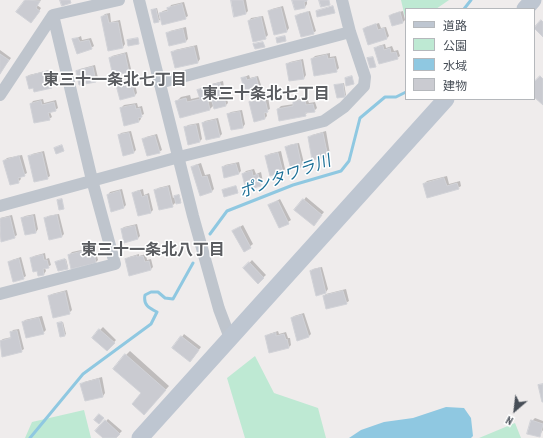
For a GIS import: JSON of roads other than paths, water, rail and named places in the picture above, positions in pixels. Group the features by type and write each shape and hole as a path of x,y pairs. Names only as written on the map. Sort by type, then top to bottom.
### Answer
{"street":[{"path":"0,95 53,15 119,0"},
{"path":"139,0 178,157 219,309 230,338"},
{"path":"0,206 178,157 324,121 344,107 360,92 365,82 365,77 350,32 342,0"},
{"path":"526,8 533,0"},
{"path":"0,294 115,264 92,180 53,15"},
{"path":"160,83 350,32"},
{"path":"140,438 445,100"}],"water":[{"path":"446,407 464,408 471,418 473,436 471,438 349,438 361,430 384,422 413,418"}],"waterway":[{"name":"ポンタワラ川","path":"465,8 471,0"},
{"name":"ポンタワラ川","path":"210,234 227,211 293,185 341,171 349,161 360,118 385,97 396,97 405,92"},
{"name":"ポンタワラ川","path":"30,438 83,374 151,324 157,312 149,308 146,304 145,295 151,292 158,292 165,298 173,299 193,263"}],"district":[{"name":"東三十一条北七丁目","path":"115,80"},
{"name":"東三十条北七丁目","path":"266,94"},
{"name":"東三十一条北八丁目","path":"153,250"}]}
